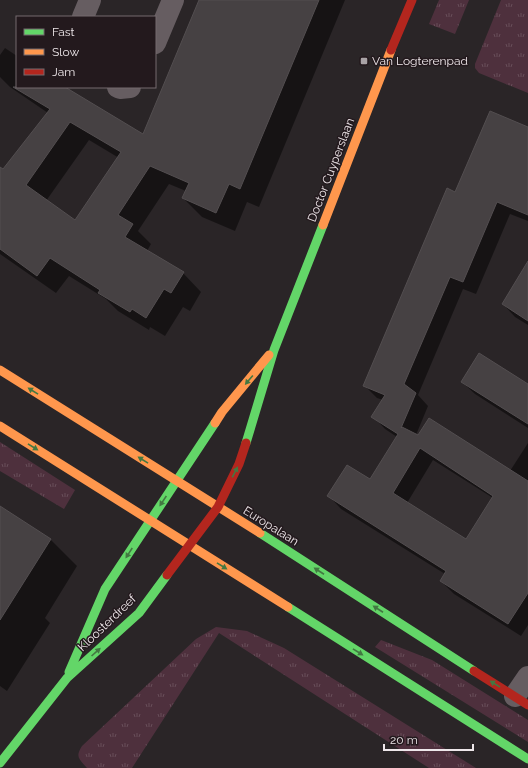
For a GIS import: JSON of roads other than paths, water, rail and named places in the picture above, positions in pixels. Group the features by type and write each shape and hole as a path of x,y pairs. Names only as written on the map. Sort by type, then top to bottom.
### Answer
{"street":[{"path":"83,16 90,0"},
{"path":"156,41 173,0"},
{"name":"Doctor Cuyperslaan","path":"218,507 239,464 274,350 412,0"},
{"name":"Doctor Cuyperslaan","path":"176,481 222,412 274,350"},
{"name":"Europalaan","path":"0,370 522,701"},
{"path":"0,426 528,759"},
{"name":"Kloosterdreef","path":"67,678 105,589 176,481"},
{"name":"Kloosterdreef","path":"0,763 67,678 139,613 218,507"},
{"path":"522,701 528,677"}],"place":[{"name":"Van Logterenpad","path":"364,61"}]}
